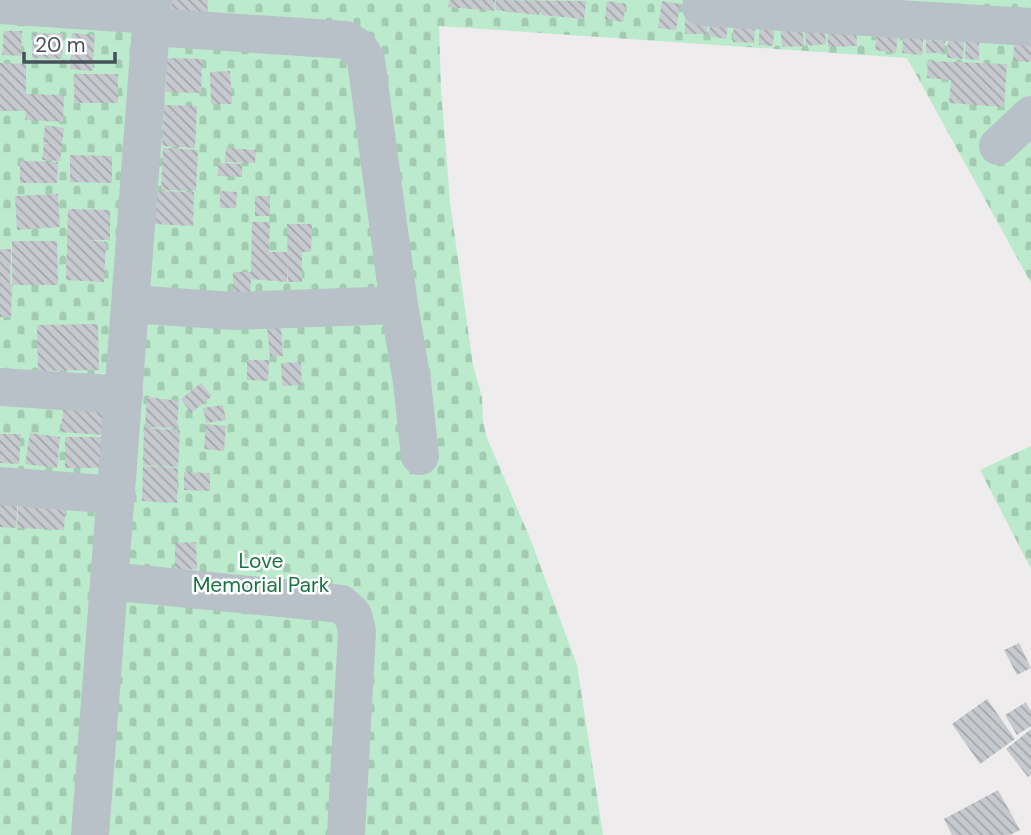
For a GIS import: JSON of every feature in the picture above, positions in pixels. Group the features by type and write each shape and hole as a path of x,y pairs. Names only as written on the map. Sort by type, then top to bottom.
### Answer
{"lane":[{"path":"0,5 152,14 346,40 359,48 366,60 420,456"},
{"path":"701,7 1031,27"},
{"path":"90,835 152,14"},
{"path":"998,146 1031,115"},
{"path":"130,304 234,311 399,305"},
{"path":"0,387 124,395"},
{"path":"0,486 117,495"},
{"path":"109,581 341,604 353,615 357,631 346,835"}],"green space":[{"name":"Love Memorial Park","path":"0,0 1031,0 1031,283 907,58 439,26 450,202 473,365 482,397 483,422 577,665 603,835 0,835"},
{"path":"1031,446 1031,569 980,470"}],"building":[{"path":"172,0 208,0 207,21 172,19"},
{"path":"449,0 495,0 494,11 448,7"},
{"path":"496,0 586,1 584,19 541,15 541,6 539,15 495,10"},
{"path":"607,1 626,4 623,22 605,19"},
{"path":"662,1 680,4 676,30 658,28"},
{"path":"685,16 707,16 707,34 685,34"},
{"path":"712,16 729,19 726,39 708,36"},
{"path":"824,18 826,44 806,46 804,19"},
{"path":"734,19 755,19 754,43 733,42"},
{"path":"802,19 804,46 782,47 780,20"},
{"path":"856,19 857,46 828,47 827,21"},
{"path":"760,20 775,21 773,46 759,45"},
{"path":"879,21 899,24 896,53 875,50"},
{"path":"904,25 924,26 922,55 902,53"},
{"path":"949,26 965,27 963,59 947,58"},
{"path":"966,27 979,27 979,60 965,59"},
{"path":"4,31 22,31 21,56 2,55"},
{"path":"33,33 63,34 62,59 32,58"},
{"path":"72,33 95,35 92,71 70,69"},
{"path":"1015,33 1031,34 1031,62 1013,61"},
{"path":"926,40 945,41 944,53 926,53"},
{"path":"167,58 202,59 201,93 166,92"},
{"path":"928,61 1007,64 1004,107 949,103 951,80 927,78"},
{"path":"0,63 26,64 26,94 64,95 63,122 25,120 26,111 0,111"},
{"path":"230,71 232,104 211,104 210,72"},
{"path":"74,74 118,74 118,103 74,103"},
{"path":"164,105 197,106 195,148 162,146"},
{"path":"45,125 64,128 60,161 42,160 44,144 53,144 43,143"},
{"path":"163,148 198,150 196,191 161,190"},
{"path":"226,148 256,150 255,163 225,162"},
{"path":"70,155 112,156 112,183 70,182"},
{"path":"20,161 58,162 57,183 20,183"},
{"path":"218,163 242,164 242,177 218,176"},
{"path":"156,191 194,192 193,226 154,224"},
{"path":"220,191 237,192 236,208 220,208"},
{"path":"58,194 60,227 17,230 15,196"},
{"path":"255,196 270,196 270,216 255,216"},
{"path":"68,209 110,210 110,240 88,240 106,242 104,282 66,280"},
{"path":"252,222 270,222 269,252 288,252 287,282 251,279 250,300 233,300 233,272 251,272"},
{"path":"287,224 312,224 311,252 302,252 302,282 288,282"},
{"path":"12,241 57,241 58,285 12,285"},
{"path":"0,249 11,249 11,317 0,317"},
{"path":"98,324 99,370 38,371 37,325"},
{"path":"281,327 283,356 270,356 267,328"},
{"path":"247,360 269,360 268,381 247,380"},
{"path":"301,362 302,385 282,386 281,363"},
{"path":"201,383 212,396 191,413 181,399"},
{"path":"147,397 179,401 177,428 145,427"},
{"path":"64,398 107,401 105,435 61,432"},
{"path":"223,405 226,420 206,423 203,408"},
{"path":"206,424 226,426 224,451 204,449"},
{"path":"144,428 180,430 178,467 143,465"},
{"path":"30,433 60,437 57,468 25,464"},
{"path":"0,434 21,434 19,464 0,463"},
{"path":"65,437 108,437 108,468 65,468"},
{"path":"143,466 178,468 177,503 142,501"},
{"path":"184,472 210,473 210,491 184,490"},
{"path":"0,495 18,496 16,528 0,527"},
{"path":"19,496 66,498 64,530 17,528"},
{"path":"196,542 197,569 175,570 175,543"},
{"path":"1019,643 1031,668 1017,675 1004,650"},
{"path":"987,699 1015,739 980,764 952,724"},
{"path":"1026,702 1031,711 1031,726 1017,735 1005,715"},
{"path":"1031,729 1031,775 1028,777 1006,749"},
{"path":"998,790 1020,830 1010,835 952,835 944,819"}]}
